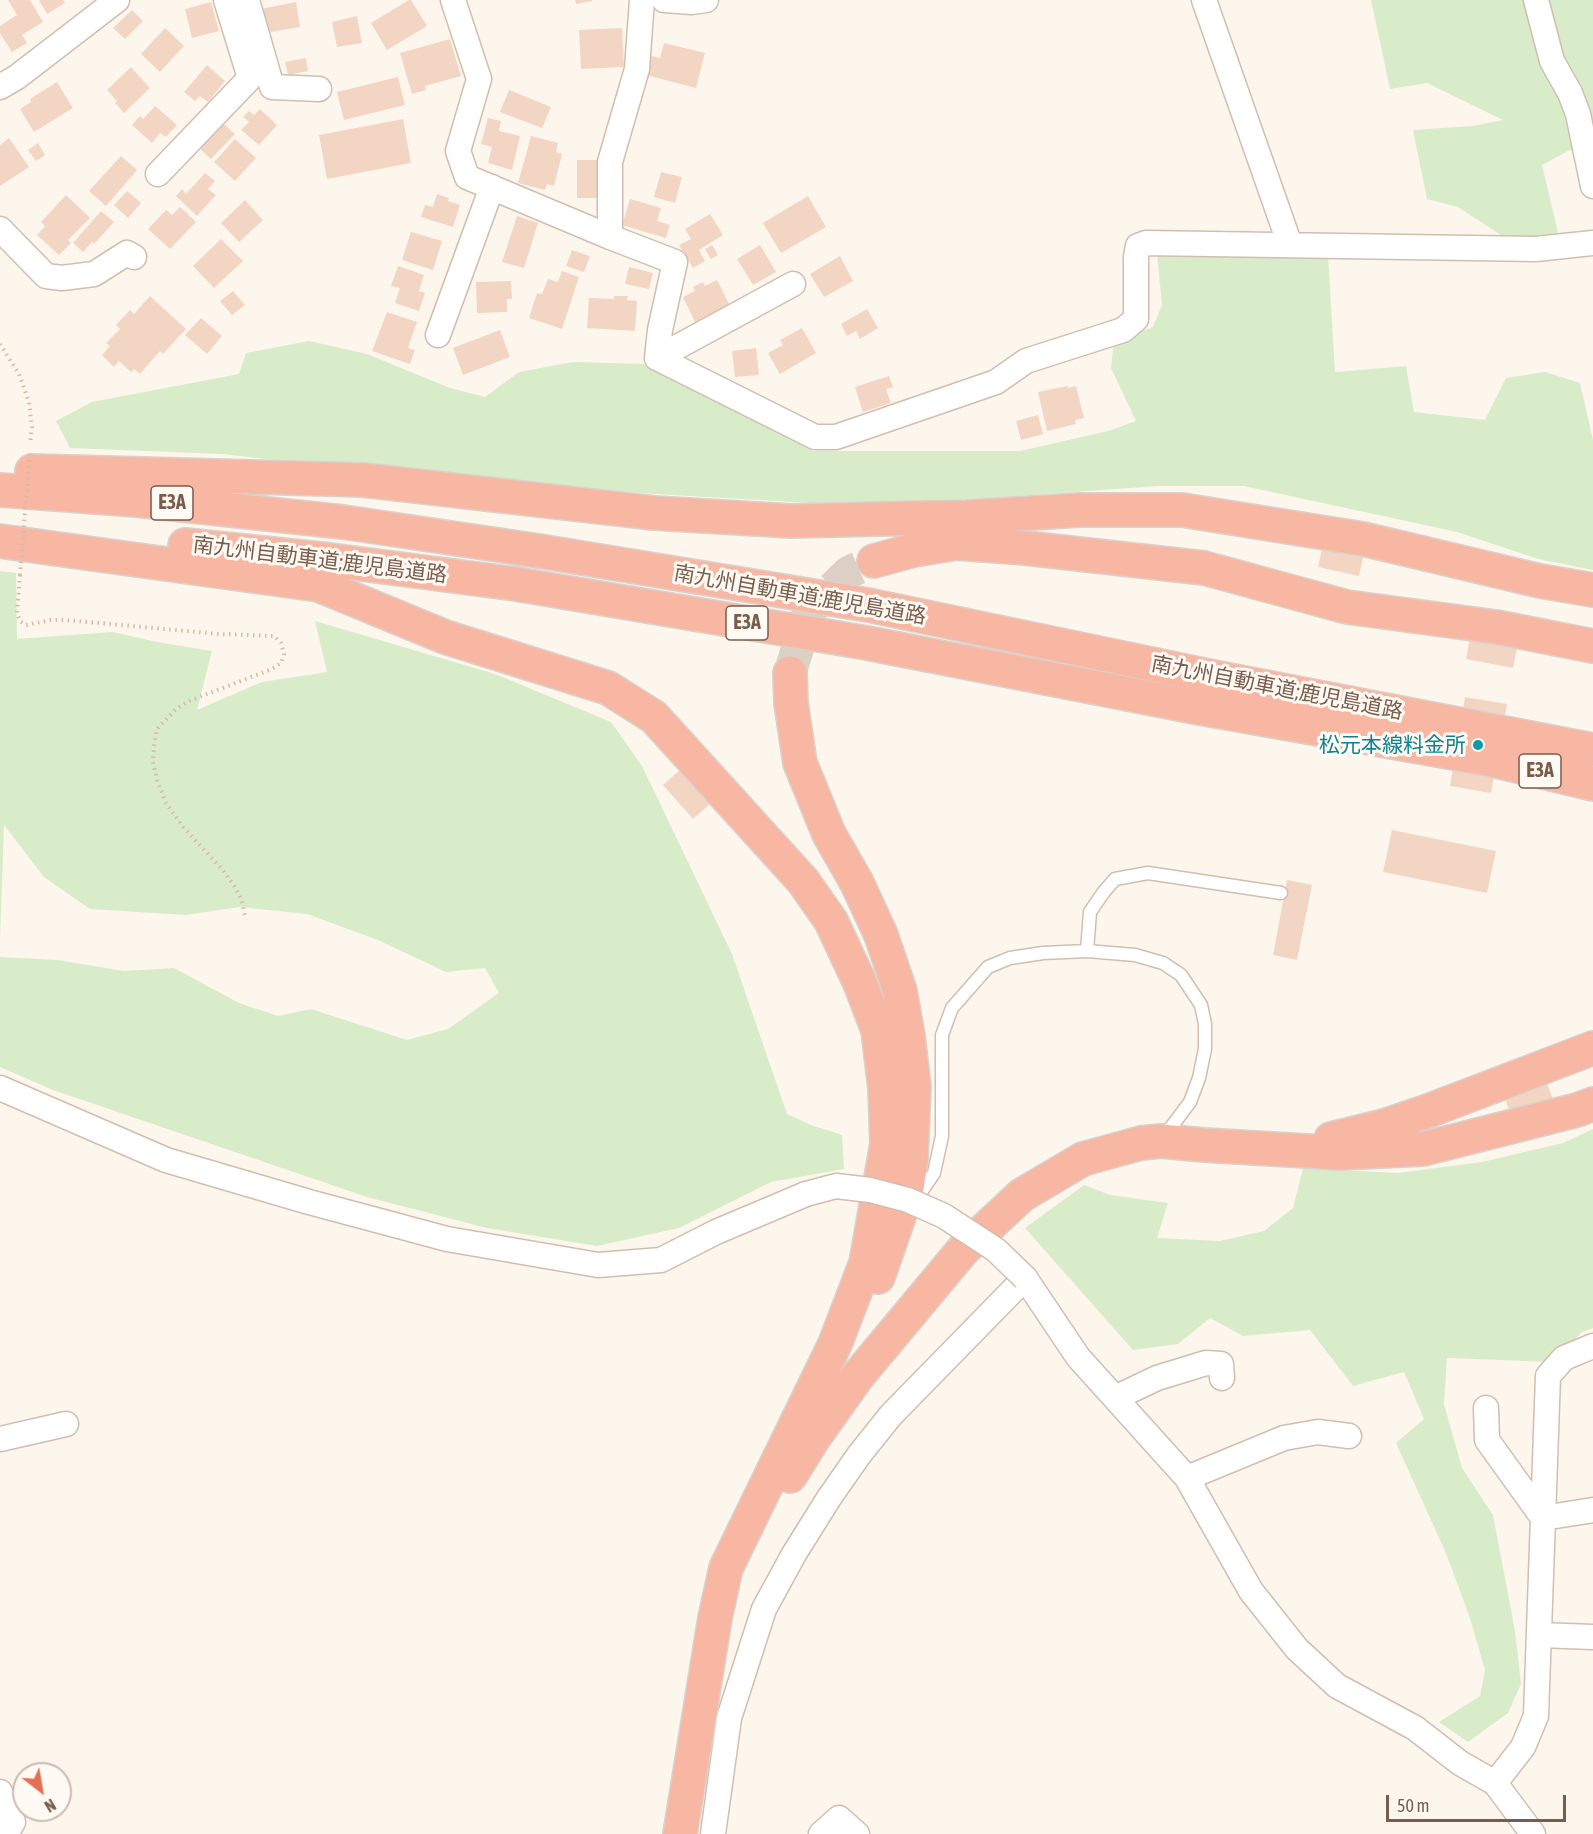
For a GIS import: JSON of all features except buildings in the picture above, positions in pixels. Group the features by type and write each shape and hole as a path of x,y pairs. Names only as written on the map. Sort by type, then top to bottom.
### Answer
{"highway":[{"path":"0,470 363,480 654,513 791,521 967,517 1080,510 1182,510 1363,539 1540,581 1593,590"},
{"name":"南九州自動車道;鹿児島道路","path":"0,490 136,500 343,522 551,552 868,605 1209,676 1593,750"},
{"name":"南九州自動車道;鹿児島道路","path":"0,532 131,539 330,560 516,584 867,643 1200,708 1488,759 1593,784"},
{"path":"0,541 319,585 444,637 608,688 654,717 803,881 831,921 860,983 878,1030 885,1089 887,1144 866,1263 835,1344 726,1568 715,1618 680,1834"},
{"path":"874,561 914,550 957,543 1025,548 1204,568 1347,607 1496,627 1593,646"},
{"path":"787,1440 860,1325 897,1226 908,1187 914,1087 900,991 881,935 829,834 800,763 792,712 790,673"},
{"path":"1204,1145 1307,1143 1344,1137 1428,1111 1593,1048"},
{"path":"715,1618 762,1522 813,1439 857,1377 963,1250 1022,1195 1056,1173 1092,1156 1141,1143 1161,1141 1341,1153 1423,1149 1593,1104"}],"street":[{"path":"0,87 17,77 117,0"},
{"path":"158,174 250,78 226,0"},
{"path":"248,0 272,87 319,89"},
{"path":"453,0 479,79 458,151 467,177 675,262 660,330 657,358"},
{"path":"610,237 610,162 637,69 642,0"},
{"path":"664,0 692,2 706,0"},
{"path":"1204,0 1290,245"},
{"path":"1536,0 1551,61 1570,93 1578,114 1593,186"},
{"path":"438,335 492,187"},
{"path":"0,229 46,276 62,278 94,274 128,253 134,257"},
{"path":"657,358 815,437 836,437 996,382 1026,361 1124,330 1136,319 1136,257 1138,246 1146,243 1536,249 1593,243"},
{"path":"657,358 794,284"},
{"path":"0,1088 177,1164 447,1239 598,1265 661,1260 716,1232 806,1194 836,1186 870,1190 908,1200 944,1216 996,1250 1025,1278 1078,1357 1187,1478 1251,1590 1297,1649 1337,1686 1415,1728 1460,1763 1496,1783 1533,1834"},
{"path":"713,1834 729,1718 765,1609 794,1554 859,1455 891,1415 1025,1278"},
{"path":"1496,1783 1523,1747 1536,1716 1548,1376 1564,1358 1593,1346"},
{"path":"1115,1398 1157,1378 1206,1363 1221,1364 1222,1378"},
{"path":"1486,1408 1487,1440 1543,1518"},
{"path":"0,1439 66,1424"},
{"path":"1187,1478 1284,1438 1318,1432 1349,1436"},
{"path":"1543,1518 1593,1510"},
{"path":"1539,1635 1593,1637"},
{"path":"0,1792 13,1822 6,1834"},
{"path":"821,1834 839,1818 857,1834"}],"lane":[{"path":"1087,951 1090,912 1115,879 1148,873 1281,892"},
{"path":"897,1226 934,1173 942,1136 942,1035 952,1008 988,967 1010,958 1043,953 1087,951 1136,955 1163,963 1181,975 1201,1005 1205,1024 1205,1049 1199,1078 1190,1102 1161,1141"}],"path":[{"path":"0,344 19,374 28,402 32,427 17,613 20,621 26,625 51,620 66,620 219,634 274,636 281,643 284,654 281,663 272,669 212,691 183,705 167,717 157,729 154,746 153,762 156,780 166,803 183,827 222,869 235,887 242,901 245,916"}],"green space":[{"path":"1371,0 1593,0 1593,156 1570,150 1542,165 1558,233 1513,243 1458,207 1427,199 1413,130 1473,126 1503,120 1427,83 1390,89"},
{"path":"1157,254 1328,256 1335,372 1406,366 1414,412 1485,420 1506,378 1545,372 1580,383 1593,440 1593,570 1538,559 1457,532 1244,486 1158,486 989,498 827,504 639,493 354,469 222,454 70,448 56,421 92,402 239,374 246,353 309,341 367,354 450,388 485,397 519,372 573,362 646,364 813,451 1020,451 1108,431 1136,421 1111,368 1114,341 1153,327 1162,305"},
{"path":"0,571 16,573 17,639 113,632 212,651 197,710 262,682 327,672 315,621 495,674 611,722 642,766 732,954 787,1114 842,1135 844,1169 771,1182 679,1228 597,1246 487,1228 367,1197 53,1090 0,1067 0,957 58,960 124,971 174,968 239,1003 278,1016 311,1009 407,1040 448,1029 499,993 485,968 446,972 378,940 307,914 239,907 186,915 90,909 44,877 4,825 0,939"},
{"path":"1593,1129 1593,1328 1582,1332 1552,1362 1447,1358 1444,1404 1462,1468 1493,1515 1515,1631 1521,1684 1508,1713 1468,1742 1439,1722 1480,1696 1485,1670 1470,1618 1446,1553 1396,1443 1424,1419 1404,1372 1353,1386 1310,1330 1243,1336 1210,1318 1178,1344 1133,1350 1025,1228 1084,1185 1110,1195 1168,1203 1157,1238 1220,1241 1264,1231 1293,1208 1303,1168 1397,1173 1482,1162 1563,1143"}],"tunnel":[{"path":"790,673 809,611 849,572 874,561"}],"place":[{"name":"松元本線料金所","path":"1478,745"}]}
